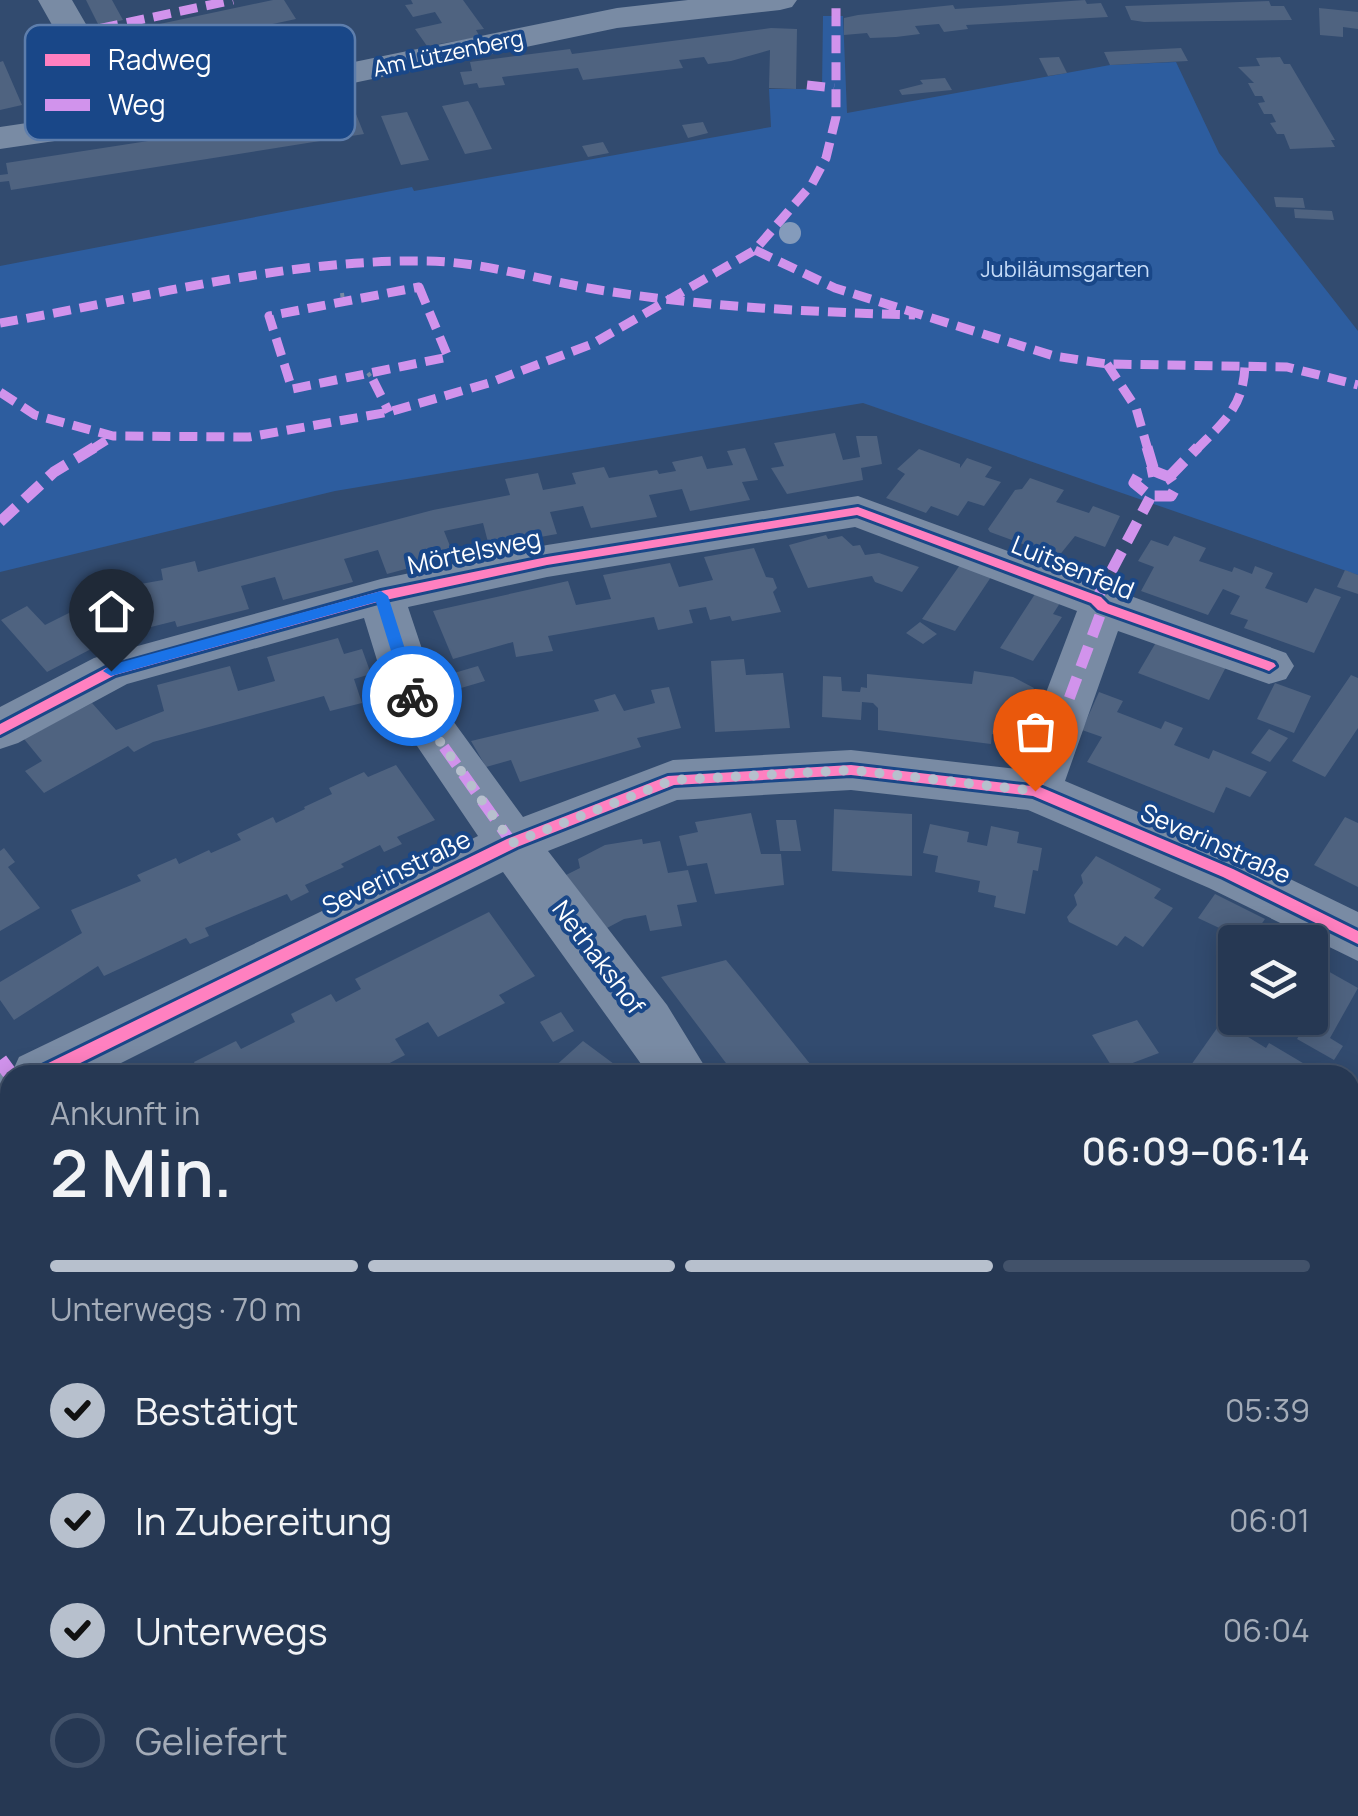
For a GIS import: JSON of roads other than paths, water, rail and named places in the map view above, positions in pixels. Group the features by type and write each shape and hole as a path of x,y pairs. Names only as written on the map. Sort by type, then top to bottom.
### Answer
{"street":[{"path":"55,0 69,25"},
{"name":"Am Lützenberg","path":"355,64 526,23 618,18 780,0"},
{"name":"Am Lützenberg","path":"0,138 25,134"},
{"name":"Mörtelsweg","path":"0,730 111,671 381,596 547,560 858,511"},
{"name":"Luitsenfeld","path":"858,511 1096,600 1103,608 1269,666"},
{"name":"Mörtelsweg","path":"381,596 417,709 512,843"},
{"name":"Luitsenfeld","path":"1035,791 1103,608"},
{"name":"Severinstraße","path":"60,1065 512,843 673,780 851,770 1035,791 1228,873 1358,938"},
{"name":"Nethakshof","path":"512,843 648,1022 675,1065"}],"park label":[{"name":"Jubiläumsgarten","path":"1065,269"}]}
